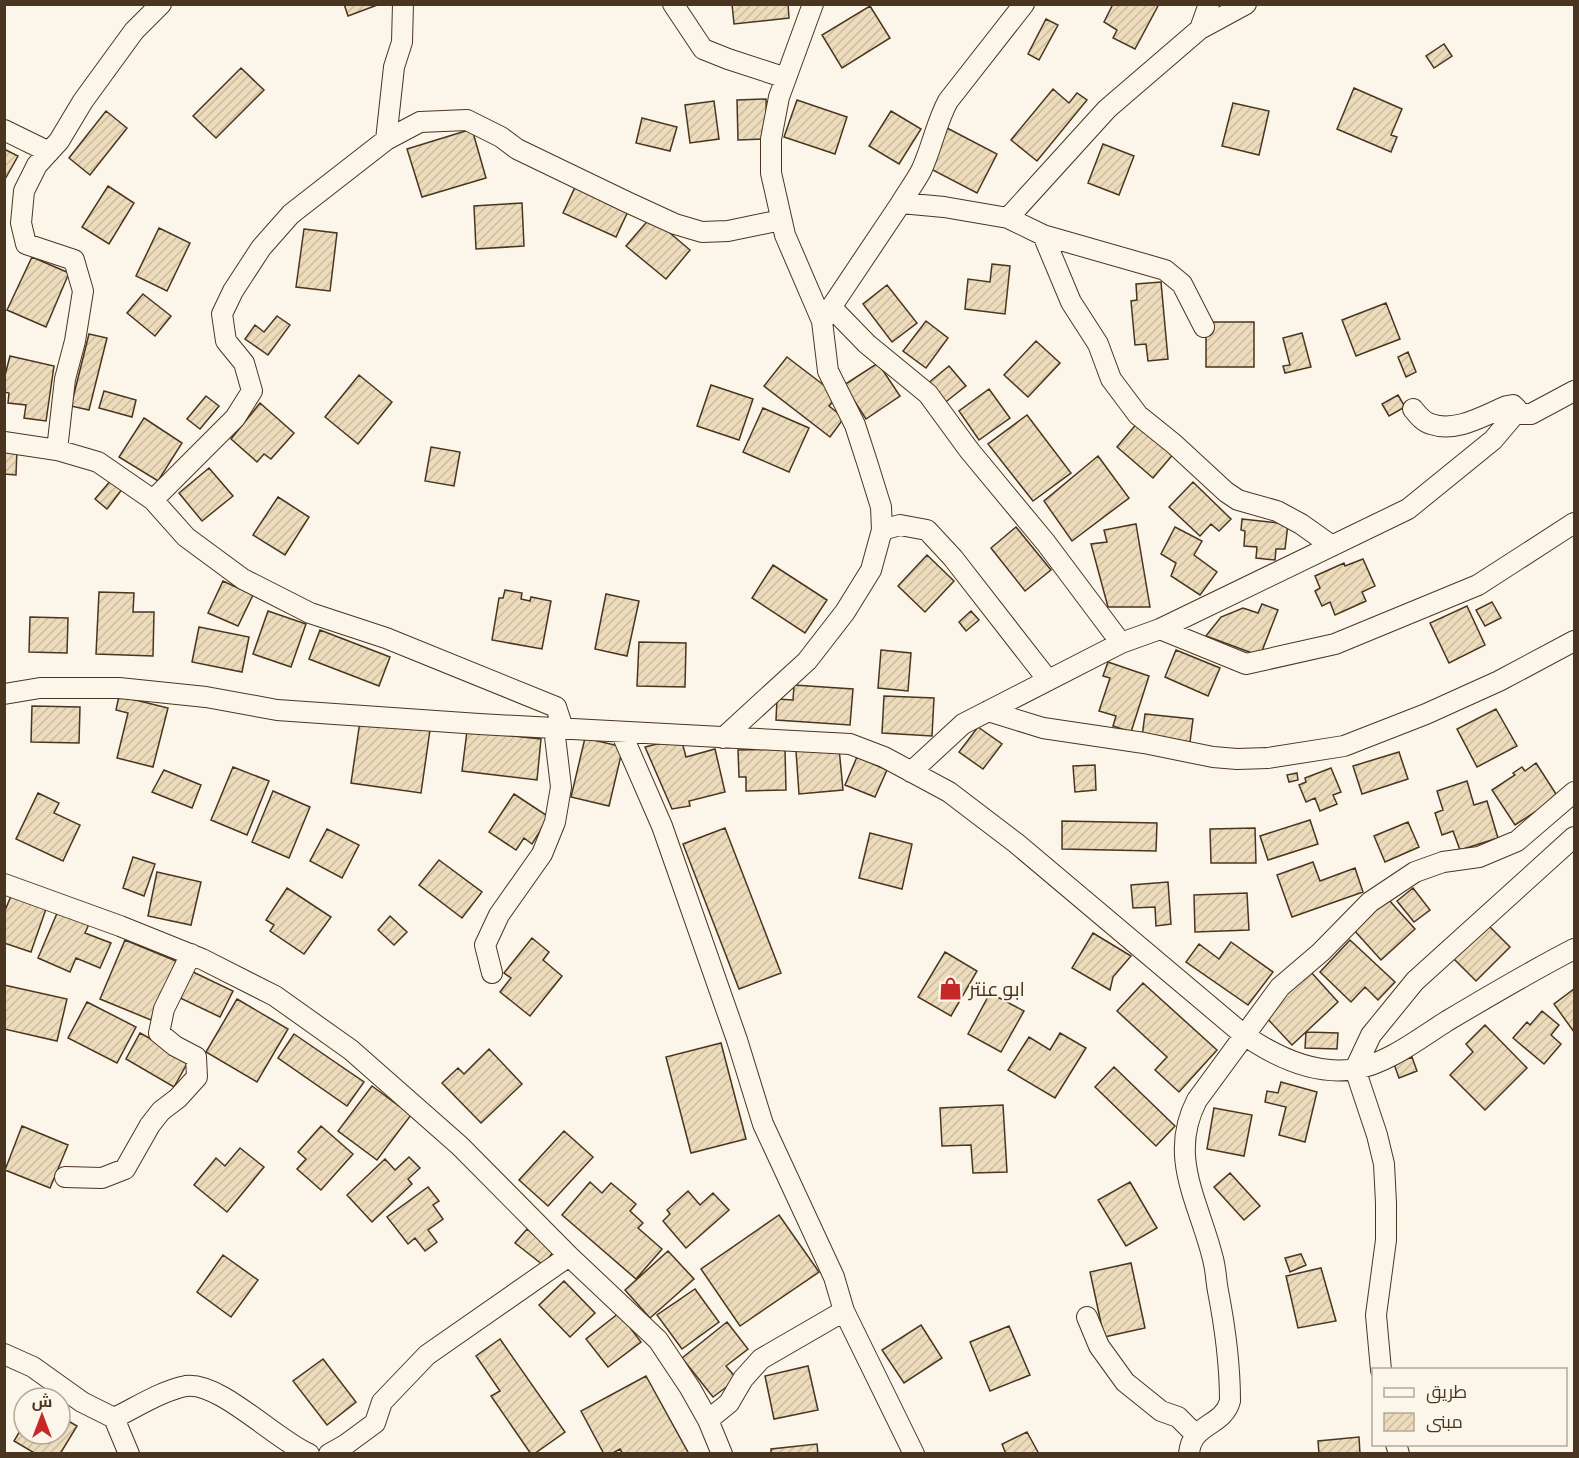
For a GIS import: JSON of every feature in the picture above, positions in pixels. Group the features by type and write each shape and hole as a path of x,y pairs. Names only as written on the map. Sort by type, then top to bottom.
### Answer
{"street":[{"path":"57,450 65,379 75,341 83,291 74,260 26,244 21,223 24,191 37,165 59,141 83,100 134,31 161,4"},
{"path":"386,140 394,67 402,42 404,4"},
{"path":"673,4 703,49 786,78"},
{"path":"813,4 779,97 771,139 771,173 785,235 827,314 928,394 969,450 1046,543 1121,643"},
{"path":"723,738 807,661 845,612 871,570 882,530 881,507 855,425 828,371 827,314 921,172 938,118 948,101 1024,4"},
{"path":"1200,29 1209,4"},
{"path":"1008,218 1107,109 1200,29 1246,4"},
{"path":"153,500 235,418 252,391 244,363 226,341 222,314 233,291 261,248 291,214 386,140 420,122 467,120 501,137 517,149 675,224 702,232 728,231 782,220"},
{"path":"4,130 49,152"},
{"path":"901,203 944,207 1008,218 1043,235 1164,270 1182,284 1204,327"},
{"path":"1043,235 1071,302 1098,344 1111,379 1138,415 1174,444 1226,492 1238,500 1277,512 1301,524 1332,546"},
{"path":"1515,414 1531,414 1575,391"},
{"path":"911,772 963,724 1121,643 1160,629 1408,509 1493,440 1517,409 1513,405 1507,406 1467,423 1447,426 1431,424 1420,418 1413,409"},
{"path":"4,442 57,450 98,462 153,500 186,537 243,579 310,613 386,638 556,707 561,787 555,822 542,854 499,915 485,945 492,972"},
{"path":"1160,629 1246,664 1335,644 1478,585 1575,523"},
{"path":"882,530 900,525 927,530 953,558 1048,680"},
{"path":"988,711 1043,728 1144,743 1213,757 1268,758 1344,746 1468,696 1574,645"},
{"path":"4,694 40,688 120,688 206,697 277,710 850,744 884,757 949,792 1016,843 1244,1035 1267,1051 1315,1068 1354,1069 1373,1064 1407,1047 1522,977 1575,949"},
{"path":"621,732 662,826 763,1124 830,1268 844,1311 914,1454"},
{"path":"1189,1454 1190,1444 1195,1434 1224,1413 1228,1408 1230,1394 1223,1312 1215,1266 1190,1191 1186,1163 1185,1131 1188,1116 1197,1100 1280,987 1321,952 1370,902 1415,872 1443,862 1479,857 1517,841 1575,792"},
{"path":"1381,1368 1376,1315 1386,1240 1384,1164 1377,1135 1354,1069 1371,1035 1415,981 1575,837"},
{"path":"4,884 191,954 275,996 351,1050 460,1146 569,1256 658,1340 708,1420 722,1454"},
{"path":"65,1177 102,1178 125,1170 150,1125 161,1111 178,1098 197,1077 196,1058 175,1046 159,1033 164,1009 191,954"},
{"path":"329,1454 345,1446 375,1423 382,1401 427,1354 569,1256"},
{"path":"708,1420 729,1403 743,1379 761,1359 844,1311"},
{"path":"1087,1317 1098,1346 1125,1382 1161,1411 1178,1417 1195,1434"},
{"path":"4,1354 33,1367 82,1402 114,1418 129,1454"},
{"path":"114,1418 175,1389 193,1385 201,1386 219,1395 309,1454"}],"building":[{"path":"344,4 380,4 348,16"},
{"path":"732,4 788,4 789,18 734,24"},
{"path":"1113,4 1159,4 1135,49 1113,38 1117,30 1104,22"},
{"path":"870,6 890,38 842,68 822,35"},
{"path":"1046,19 1058,25 1039,60 1028,54"},
{"path":"1444,44 1452,56 1434,68 1426,56"},
{"path":"241,68 264,90 216,138 193,116"},
{"path":"1354,88 1402,109 1391,135 1397,137 1391,152 1337,129"},
{"path":"1053,89 1069,103 1077,93 1087,100 1037,161 1011,140"},
{"path":"766,99 767,139 738,140 737,100"},
{"path":"797,100 847,117 835,154 784,137"},
{"path":"714,101 719,139 690,143 685,105"},
{"path":"1233,103 1269,111 1259,155 1222,146"},
{"path":"106,111 127,128 90,175 69,158"},
{"path":"891,111 921,129 899,164 869,146"},
{"path":"642,118 677,127 670,151 636,143"},
{"path":"947,128 997,154 977,193 927,167"},
{"path":"472,129 486,178 422,197 407,149"},
{"path":"1103,144 1134,156 1119,195 1088,183"},
{"path":"4,149 18,156 4,181"},
{"path":"577,183 630,207 616,237 563,213"},
{"path":"108,186 134,203 109,244 82,227"},
{"path":"522,203 524,246 476,249 474,206"},
{"path":"651,217 690,250 666,279 626,246"},
{"path":"159,228 190,243 167,291 136,276"},
{"path":"304,229 337,233 330,291 296,287"},
{"path":"32,257 69,273 46,327 7,310"},
{"path":"992,264 1010,266 1005,314 965,309 968,279 990,282"},
{"path":"1161,282 1168,359 1148,361 1146,344 1135,345 1131,301 1137,300 1136,284"},
{"path":"887,285 917,323 892,342 863,304"},
{"path":"143,294 171,316 155,336 127,313"},
{"path":"1386,303 1400,339 1356,356 1342,320"},
{"path":"277,316 290,325 268,355 245,339 255,325 264,332"},
{"path":"926,321 948,338 926,368 903,351"},
{"path":"1206,322 1254,322 1254,367 1206,367"},
{"path":"1302,333 1311,367 1285,373 1283,366 1290,365 1283,338"},
{"path":"89,334 107,338 89,410 71,406"},
{"path":"1036,341 1060,363 1028,397 1004,375"},
{"path":"1408,352 1416,372 1406,377 1398,357"},
{"path":"10,356 54,366 46,421 24,418 26,405 8,403 9,393 4,392 4,379"},
{"path":"787,357 838,396 829,406 844,418 830,437 764,386"},
{"path":"878,363 900,396 866,419 844,385"},
{"path":"949,366 966,386 943,404 927,384"},
{"path":"359,375 392,402 358,444 325,417"},
{"path":"711,385 753,399 739,440 697,426"},
{"path":"989,389 1010,418 979,440 959,411"},
{"path":"104,391 136,400 132,417 99,408"},
{"path":"1398,395 1405,407 1389,416 1382,404"},
{"path":"206,396 219,406 200,429 187,419"},
{"path":"260,403 294,433 271,459 264,454 257,462 231,439"},
{"path":"763,408 809,428 789,472 743,452"},
{"path":"1027,415 1071,473 1033,501 988,444"},
{"path":"144,418 182,443 158,481 119,457"},
{"path":"1139,421 1175,452 1153,478 1117,447"},
{"path":"431,447 460,452 454,486 425,481"},
{"path":"4,448 17,449 16,475 4,474"},
{"path":"1098,456 1129,498 1072,541 1044,501"},
{"path":"209,468 233,496 202,521 179,493"},
{"path":"112,479 123,488 107,509 95,499"},
{"path":"1193,482 1231,519 1219,531 1211,524 1200,536 1169,507"},
{"path":"278,497 309,517 285,555 253,535"},
{"path":"1242,519 1288,524 1285,549 1276,549 1275,560 1256,558 1257,547 1244,546 1245,531 1241,530"},
{"path":"1136,524 1150,607 1108,607 1091,544 1107,542 1104,530"},
{"path":"1016,527 1051,570 1025,591 991,548"},
{"path":"1175,527 1202,541 1194,555 1217,572 1200,595 1171,576 1176,563 1161,554"},
{"path":"927,555 954,581 925,612 898,586"},
{"path":"1363,559 1375,586 1362,592 1366,601 1335,615 1330,602 1322,606 1315,591 1320,588 1315,576 1344,563 1345,566"},
{"path":"773,565 827,600 805,633 752,598"},
{"path":"223,581 253,595 238,626 208,613"},
{"path":"505,590 522,593 521,599 530,601 531,597 551,601 542,649 492,640 499,598 503,598"},
{"path":"99,592 134,593 133,612 154,612 153,656 96,654"},
{"path":"606,594 639,601 627,656 595,649"},
{"path":"1492,602 1501,618 1485,626 1476,610"},
{"path":"1262,604 1278,610 1260,656 1206,636 1221,617 1243,608 1258,613"},
{"path":"1467,606 1485,645 1449,663 1430,623"},
{"path":"268,611 306,624 291,667 253,654"},
{"path":"971,611 979,620 966,631 959,622"},
{"path":"30,617 68,618 67,653 29,652"},
{"path":"199,627 249,637 242,672 192,662"},
{"path":"320,630 390,657 379,686 309,659"},
{"path":"639,642 686,643 685,687 637,686"},
{"path":"881,650 911,653 908,691 878,688"},
{"path":"1176,650 1220,668 1208,696 1165,677"},
{"path":"1108,662 1149,676 1131,732 1113,726 1116,716 1099,711 1110,678 1103,676"},
{"path":"794,685 853,689 850,725 776,720 777,699 793,700"},
{"path":"119,696 168,708 153,767 117,758 128,713 116,710"},
{"path":"884,696 934,698 932,736 882,733"},
{"path":"32,706 80,707 79,743 31,742"},
{"path":"1496,709 1517,746 1477,767 1457,729"},
{"path":"1145,714 1193,719 1190,742 1142,737"},
{"path":"360,721 430,730 421,793 351,783"},
{"path":"978,727 1002,744 983,769 959,752"},
{"path":"467,731 541,739 537,780 462,771"},
{"path":"585,738 623,747 609,806 571,797"},
{"path":"681,738 686,757 715,749 725,792 689,801 690,806 672,809 645,747"},
{"path":"839,748 843,790 799,794 796,751"},
{"path":"785,749 786,790 746,791 746,777 739,777 738,750"},
{"path":"1399,752 1408,779 1362,794 1353,766"},
{"path":"857,757 887,770 875,797 845,785"},
{"path":"1536,763 1558,797 1515,825 1492,790 1515,775 1513,773 1522,767 1525,771"},
{"path":"1095,765 1096,790 1075,792 1073,766"},
{"path":"233,767 269,781 247,835 211,820"},
{"path":"1331,768 1341,792 1333,795 1337,804 1320,811 1315,798 1306,802 1299,785 1306,782 1305,778"},
{"path":"164,770 201,785 192,808 152,792"},
{"path":"1297,773 1298,780 1289,782 1287,775"},
{"path":"1467,781 1474,805 1487,801 1498,838 1460,850 1453,831 1442,835 1435,813 1443,810 1437,791"},
{"path":"273,791 310,807 289,858 252,842"},
{"path":"38,793 59,803 54,813 80,825 63,861 16,839"},
{"path":"514,794 549,817 532,844 524,838 516,850 489,832"},
{"path":"1310,820 1318,844 1268,860 1260,836"},
{"path":"1062,821 1157,823 1156,851 1062,849"},
{"path":"1408,822 1419,847 1385,862 1374,836"},
{"path":"725,828 781,973 739,989 683,844"},
{"path":"1255,828 1256,863 1211,863 1210,829"},
{"path":"327,829 359,845 342,878 310,861"},
{"path":"870,833 912,844 902,889 859,878"},
{"path":"133,857 155,864 144,896 123,888"},
{"path":"439,860 482,892 462,918 419,885"},
{"path":"1313,862 1320,881 1355,868 1363,892 1292,917 1277,875"},
{"path":"157,872 201,882 191,925 148,916"},
{"path":"1168,882 1171,924 1156,926 1155,907 1133,908 1131,885"},
{"path":"287,888 331,917 304,954 270,931 274,925 266,920"},
{"path":"1413,888 1430,910 1414,922 1397,901"},
{"path":"1247,893 1249,930 1195,932 1194,895"},
{"path":"11,896 46,909 31,952 4,943 4,913"},
{"path":"1388,899 1415,929 1381,960 1353,929"},
{"path":"58,911 89,924 85,933 111,943 100,968 76,958 70,972 38,958"},
{"path":"390,916 407,932 394,945 378,930"},
{"path":"1488,925 1510,947 1476,981 1454,959"},
{"path":"1093,933 1131,956 1113,977 1110,990 1072,968"},
{"path":"532,938 549,952 543,960 562,976 530,1016 500,992 511,978 504,973"},
{"path":"125,940 176,961 151,1020 100,999"},
{"path":"1350,940 1395,982 1378,1000 1365,987 1351,1002 1320,972"},
{"path":"1231,942 1273,972 1248,1005 1186,962 1199,944 1219,959"},
{"path":"945,952 977,971 951,1016 918,997"},
{"path":"191,971 233,991 220,1017 178,997"},
{"path":"1310,971 1338,1002 1292,1045 1263,1014"},
{"path":"1143,983 1217,1050 1179,1092 1155,1070 1167,1057 1117,1011"},
{"path":"4,985 67,999 57,1041 4,1029"},
{"path":"1574,989 1574,1032 1554,1004"},
{"path":"990,993 1024,1011 1001,1052 968,1034"},
{"path":"237,999 288,1029 257,1082 206,1052"},
{"path":"87,1002 136,1027 117,1063 68,1038"},
{"path":"1542,1011 1559,1025 1551,1035 1561,1044 1544,1064 1513,1038 1527,1022 1530,1025"},
{"path":"1485,1025 1527,1068 1485,1110 1450,1075 1473,1052 1466,1044"},
{"path":"1306,1032 1338,1033 1337,1049 1305,1048"},
{"path":"140,1033 189,1060 174,1087 126,1059"},
{"path":"1060,1033 1086,1048 1055,1098 1008,1070 1029,1037 1050,1050"},
{"path":"294,1034 364,1082 347,1106 278,1058"},
{"path":"721,1043 746,1139 691,1153 666,1057"},
{"path":"489,1049 522,1084 481,1123 442,1083 458,1068 464,1074"},
{"path":"1412,1057 1417,1071 1399,1078 1394,1064"},
{"path":"1114,1067 1175,1126 1156,1146 1095,1087"},
{"path":"1281,1082 1317,1092 1305,1142 1279,1135 1286,1107 1265,1102 1267,1091 1278,1093"},
{"path":"372,1086 411,1115 377,1160 338,1131"},
{"path":"1003,1105 1007,1172 973,1173 971,1145 942,1146 940,1108"},
{"path":"1214,1108 1252,1115 1244,1156 1207,1149"},
{"path":"22,1126 68,1145 50,1188 5,1170"},
{"path":"321,1126 353,1154 321,1190 297,1169 306,1159 298,1152"},
{"path":"564,1131 593,1157 548,1206 519,1180"},
{"path":"240,1148 264,1167 227,1212 194,1185 216,1158 225,1166"},
{"path":"409,1157 420,1168 408,1179 412,1184 372,1222 347,1195 385,1159 395,1170"},
{"path":"1230,1173 1260,1206 1244,1220 1214,1187"},
{"path":"590,1182 602,1193 611,1183 636,1204 630,1211 643,1223 638,1228 662,1249 636,1279 562,1215"},
{"path":"1130,1182 1157,1228 1126,1246 1098,1200"},
{"path":"428,1187 439,1201 433,1205 443,1219 428,1230 437,1242 425,1251 415,1238 408,1244 387,1217"},
{"path":"688,1191 700,1205 713,1193 729,1210 686,1248 663,1221 670,1214 667,1210"},
{"path":"779,1215 819,1272 740,1326 701,1269"},
{"path":"527,1229 554,1251 543,1265 515,1243"},
{"path":"668,1251 694,1279 650,1318 625,1290"},
{"path":"1301,1254 1306,1265 1290,1272 1285,1258"},
{"path":"223,1255 258,1280 231,1317 197,1292"},
{"path":"1131,1263 1145,1328 1104,1337 1090,1272"},
{"path":"1321,1268 1336,1321 1298,1328 1286,1276"},
{"path":"564,1281 595,1313 570,1337 539,1305"},
{"path":"695,1289 719,1322 682,1349 657,1315"},
{"path":"619,1313 641,1342 608,1367 586,1339"},
{"path":"727,1322 748,1349 726,1366 737,1379 713,1397 682,1358"},
{"path":"921,1325 942,1358 904,1383 882,1350"},
{"path":"1009,1326 1030,1375 990,1391 970,1342"},
{"path":"500,1339 565,1432 534,1454 531,1454 491,1396 500,1391 476,1356"},
{"path":"323,1359 356,1402 327,1425 293,1381"},
{"path":"808,1366 818,1410 774,1419 765,1376"},
{"path":"646,1376 689,1454 623,1454 620,1449 611,1454 604,1454 581,1411"},
{"path":"72,1423 77,1426 72,1434"},
{"path":"1027,1432 1039,1454 1006,1454 1002,1444"},
{"path":"1359,1437 1360,1454 1319,1454 1318,1441"},
{"path":"817,1444 818,1454 771,1454 771,1449"},
{"path":"22,1446 65,1446 60,1454 36,1454"}],"place":[{"name":"ابو عنتر","path":"951,989"}]}
